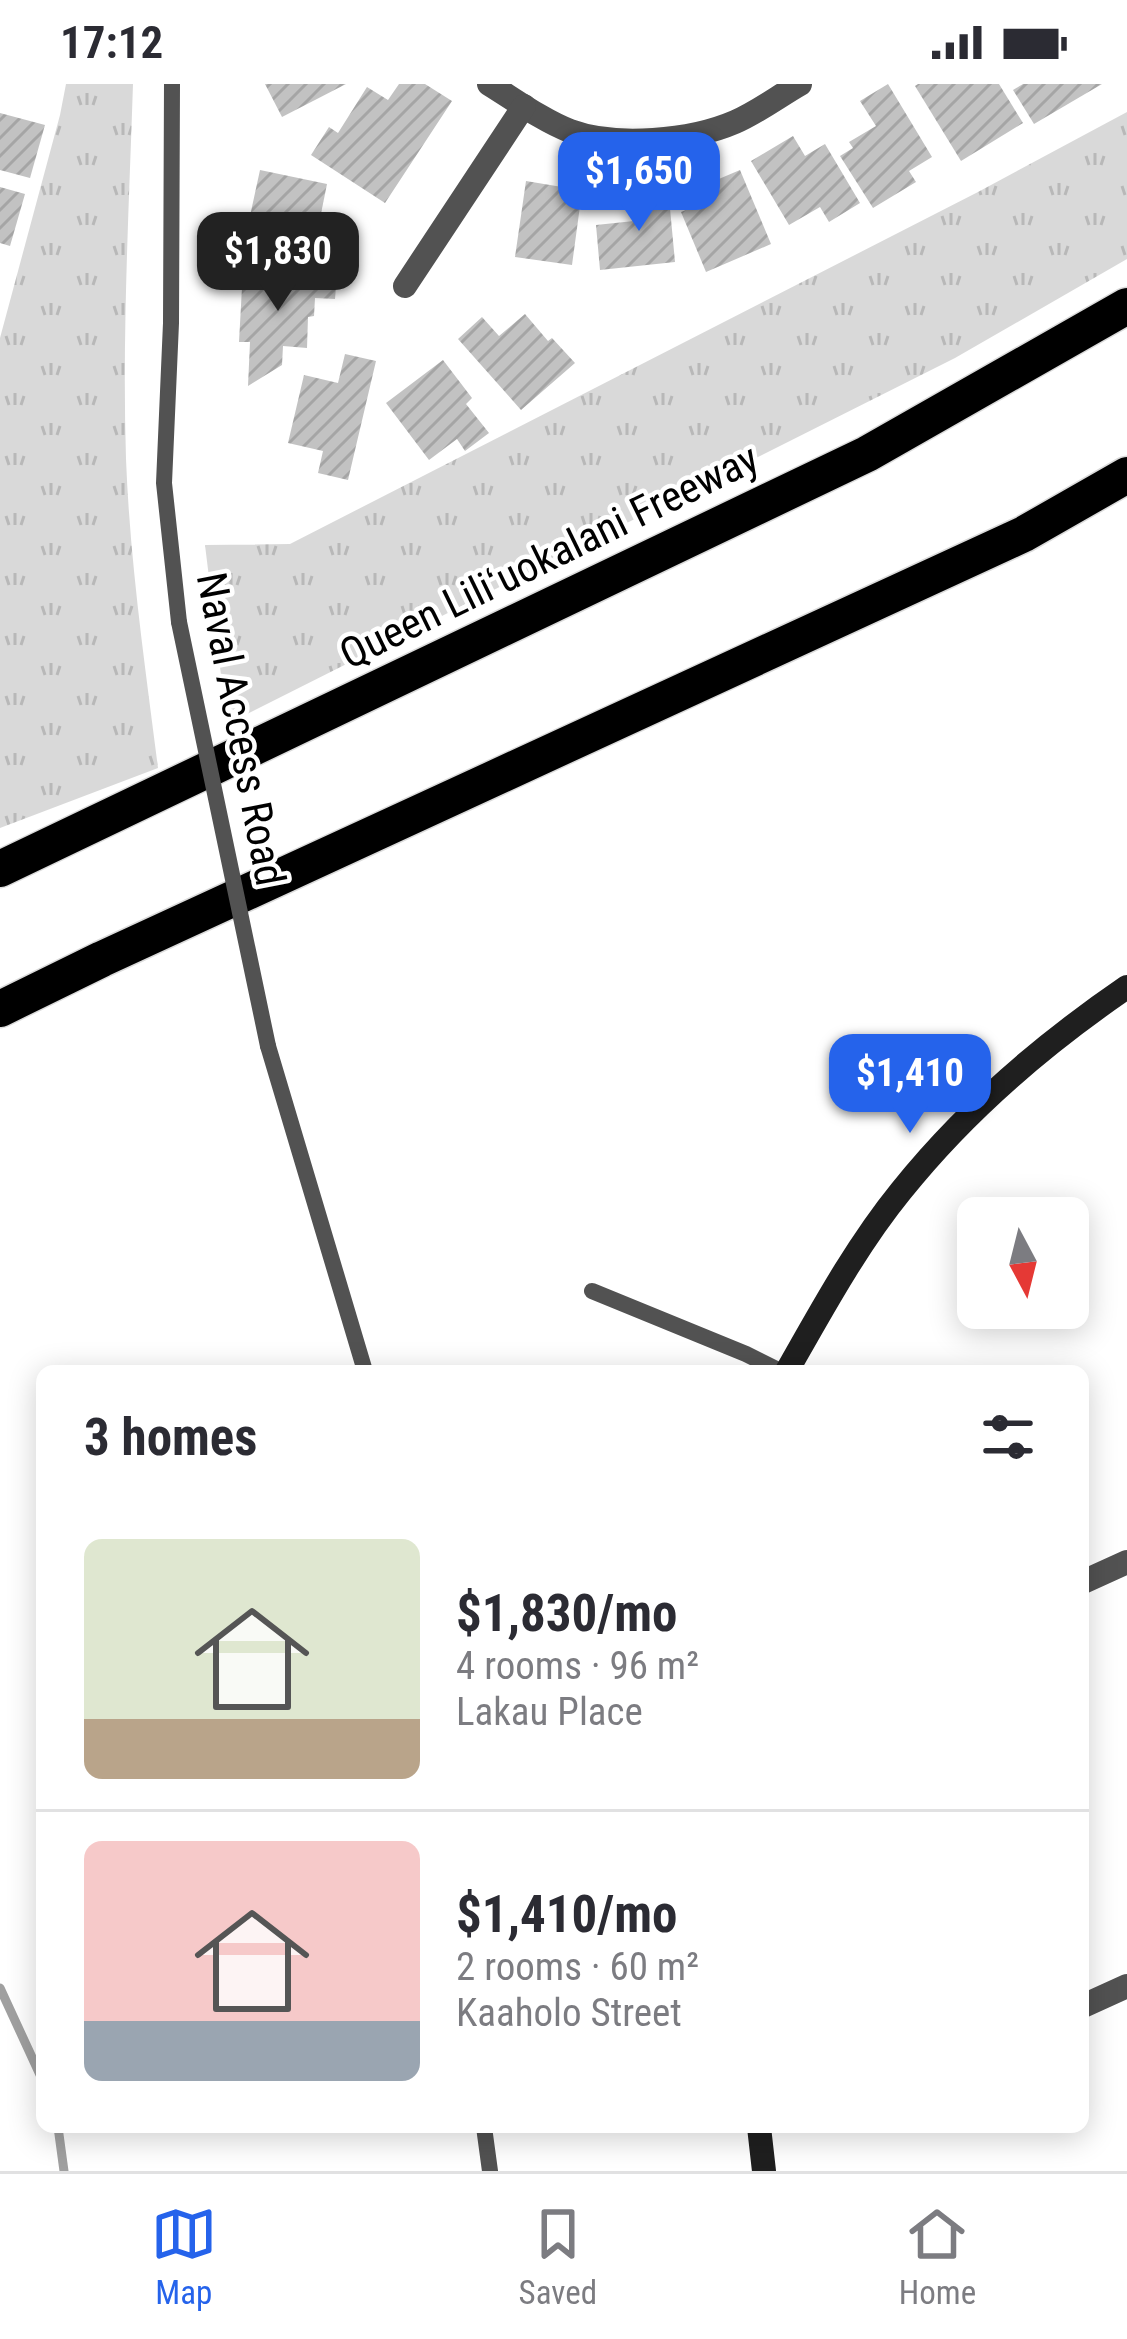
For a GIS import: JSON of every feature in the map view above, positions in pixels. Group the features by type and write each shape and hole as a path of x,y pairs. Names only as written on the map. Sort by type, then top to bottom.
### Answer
{"highway":[{"name":"Queen Liliʻuokalani Freeway","path":"0,869 867,454 1127,306"},
{"path":"0,1009 1024,534 1127,475"}],"street":[{"path":"489,84 571,131 629,141 684,136 735,122 800,84"},
{"path":"405,286 524,106"},
{"path":"787,1365 899,1193 983,1099 1079,1019 1127,987"},
{"path":"1089,1579 1127,1562"},
{"path":"1089,2003 1127,1987"},
{"path":"760,2133 764,2171"}],"lane":[{"name":"Naval Access Road","path":"172,84 171,323 164,483 179,622 268,1046 363,1365"},
{"path":"592,1291 770,1365"},
{"path":"485,2133 490,2171"}],"green space":[{"path":"66,84 133,84 125,318 126,459 134,575 158,768 0,828 0,338"},
{"path":"1127,112 1127,259 955,358 227,724 205,545 290,544"}],"building":[{"path":"265,84 346,84 282,117"},
{"path":"399,84 425,84 452,101 385,203 311,155 329,127 338,133 367,87 388,100"},
{"path":"888,84 932,157 909,171 916,182 873,208 840,156 853,148 849,142 876,126 860,101"},
{"path":"918,84 999,84 1023,123 961,161"},
{"path":"1023,84 1102,84 1034,124 1013,90"},
{"path":"0,113 45,125 30,178 0,170"},
{"path":"793,136 805,156 825,144 860,203 829,222 820,207 789,225 751,161"},
{"path":"565,166 585,169 572,265 515,257 526,181 562,187"},
{"path":"260,170 327,184 313,253 245,239"},
{"path":"740,170 771,244 706,272 681,212 713,199 707,184"},
{"path":"0,187 25,194 10,246 0,243"},
{"path":"668,187 675,262 600,270 596,225 634,221 631,191"},
{"path":"243,269 337,274 335,299 315,298 314,316 308,317 307,348 283,346 282,365 248,386 250,342 239,342"},
{"path":"525,314 575,363 521,410 458,339 482,317 499,336"},
{"path":"345,354 376,361 348,480 318,473 323,451 288,443 304,375 338,383"},
{"path":"443,360 472,398 466,404 489,433 465,451 457,439 429,460 386,403"}],"waterway":[{"path":"0,1988 36,2066"},
{"path":"59,2133 64,2171"}]}
